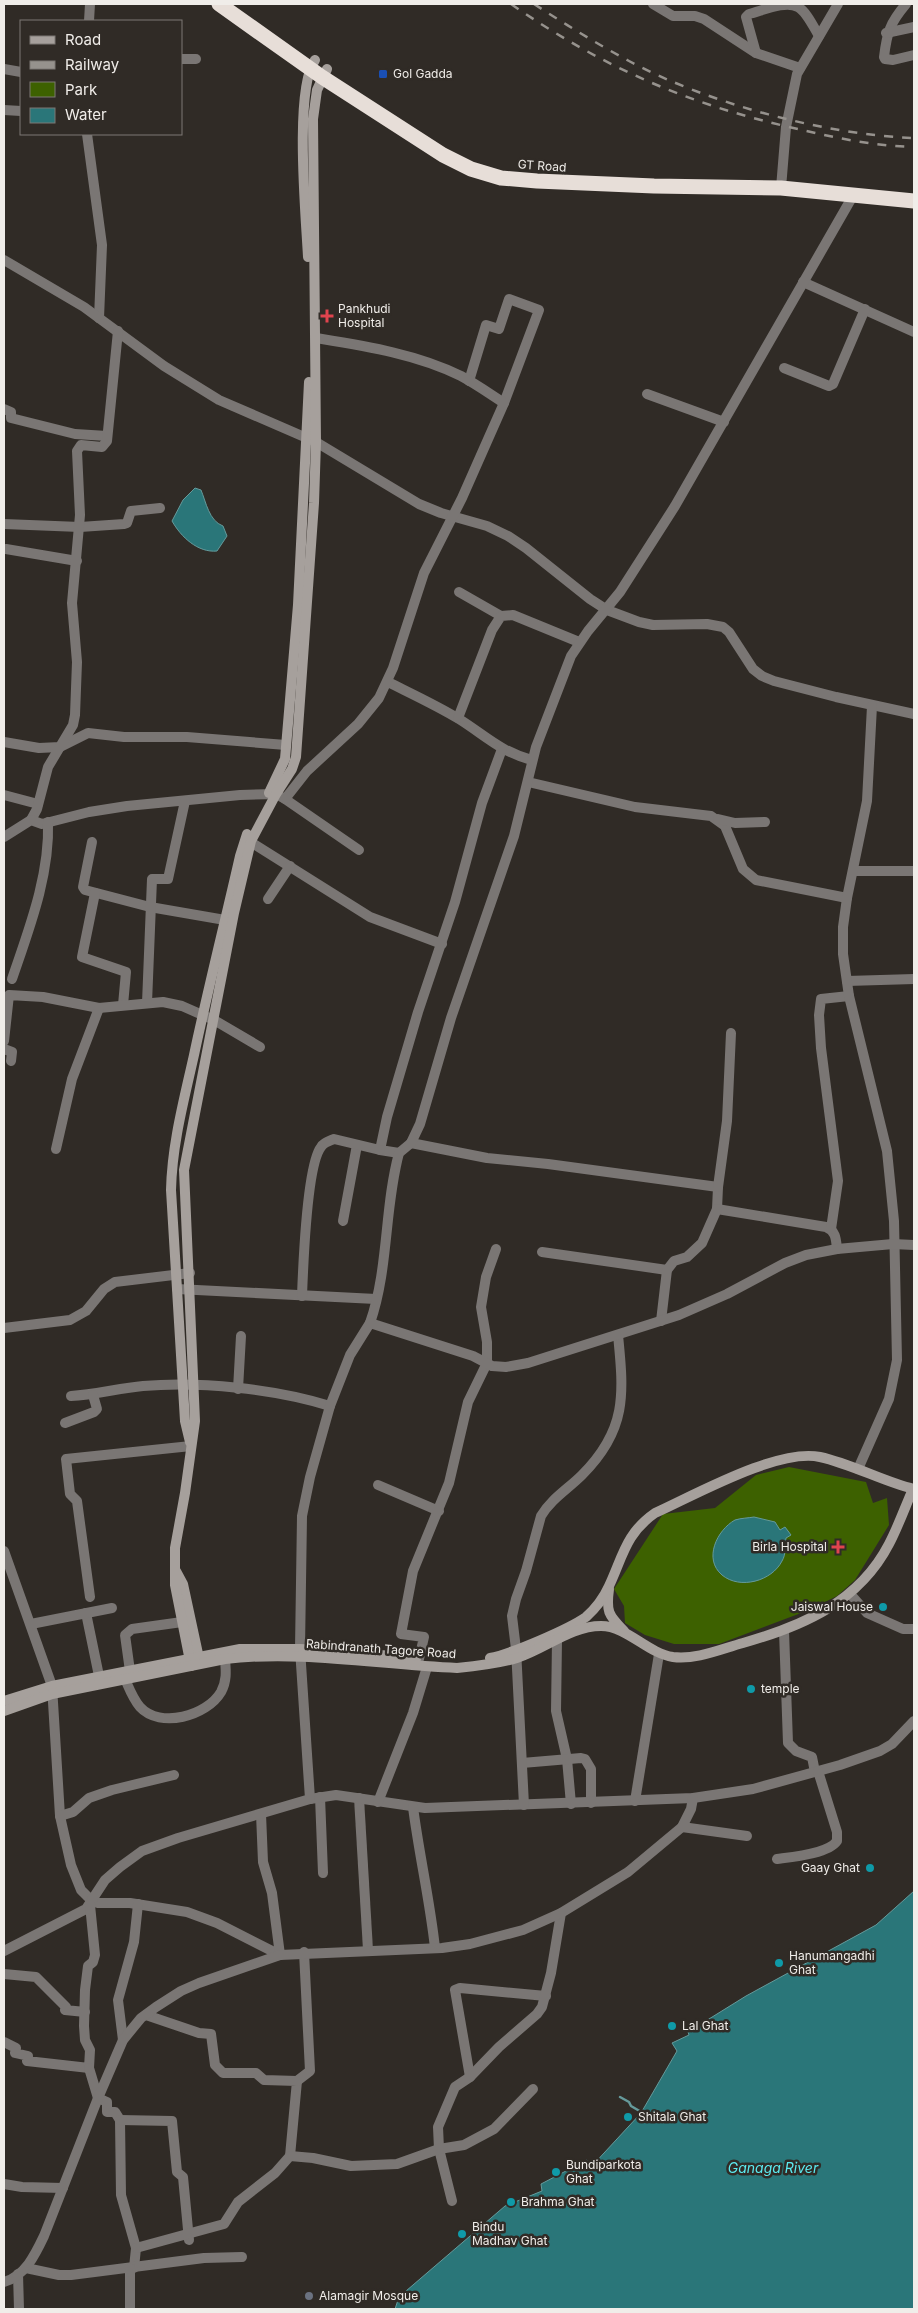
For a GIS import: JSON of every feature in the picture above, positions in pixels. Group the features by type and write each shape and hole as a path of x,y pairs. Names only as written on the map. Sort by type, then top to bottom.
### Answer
{"highway":[{"name":"GT Road","path":"219,4 318,68 443,155 471,169 501,178 654,186 781,184 914,194"},
{"name":"GT Road","path":"234,4 318,68"},
{"name":"GT Road","path":"781,184 914,201"}],"street":[{"path":"89,20 90,4"},
{"path":"653,4 673,16 695,16 704,19 756,53 800,68"},
{"path":"781,184 787,118 797,74 838,4"},
{"path":"906,4 892,20 886,33 885,59 893,60 914,55"},
{"path":"756,53 746,18 748,14 769,6 790,5 799,7 819,36"},
{"path":"886,33 914,27"},
{"path":"182,58 196,59"},
{"path":"276,796 285,760 312,440 316,338 312,138 318,68"},
{"path":"195,1661 182,1622 174,1585 175,1548 195,1421 188,1385 176,1274 171,1190 173,1161 177,1128 202,1016 225,920 248,840 292,769 297,748 313,521 304,104 318,68"},
{"path":"4,69 20,72"},
{"path":"4,110 20,111"},
{"path":"87,135 102,245 99,318"},
{"path":"323,1873 300,1652 302,1516 310,1476 330,1406 350,1355 370,1323 384,1254 388,1205 399,1153 412,1143 420,1124 451,1018 506,862 528,782 532,760 565,670 579,642 607,610 637,568 724,422 854,194"},
{"path":"4,260 99,318 164,366 219,400 312,440 352,462 419,504 487,526 508,536 607,610 653,625 707,624 723,627 729,632 753,669 762,676 774,681 872,706 914,714"},
{"path":"803,282 914,332"},
{"path":"276,796 358,724 379,698 388,682 417,591 435,548 453,516 504,403 539,310 509,299 499,329 486,325 469,381"},
{"path":"784,368 821,384 829,386 833,384 865,310"},
{"path":"4,837 31,820 38,804 48,767 73,726 77,662 72,603 80,527 77,450 81,445 102,447 105,445 118,331"},
{"path":"316,338 362,346 420,360 469,381 504,403"},
{"path":"647,394 724,422"},
{"path":"4,409 11,412 11,418 75,434 107,436"},
{"path":"4,524 80,527 126,524 131,511 160,508"},
{"path":"6,549 77,561"},
{"path":"459,592 502,616 513,615 579,642"},
{"path":"458,718 492,630 502,616"},
{"path":"388,682 458,718 502,749 532,760"},
{"path":"858,1469 889,1399 895,1377 897,1340 893,1244 894,1213 887,1151 849,996 843,954 843,927 867,801 872,706"},
{"path":"4,742 39,748 60,747 88,733 124,737 187,737 286,745"},
{"path":"380,1150 396,1086 422,999 462,880 479,811 502,749"},
{"path":"528,782 635,807 711,816 735,823 765,822"},
{"path":"4,795 38,804"},
{"path":"31,820 42,824 99,810 185,800 276,796 359,850"},
{"path":"146,1003 152,879 168,879 185,800"},
{"path":"718,819 725,826 729,834 743,869 756,880 848,898"},
{"path":"12,979 27,935 44,872 48,848 48,822"},
{"path":"248,840 370,917 442,944"},
{"path":"188,1385 190,1273 184,1170 248,840"},
{"path":"92,842 83,888 95,894 150,907 225,920"},
{"path":"268,899 290,866"},
{"path":"854,871 914,871"},
{"path":"95,894 82,957 126,972 123,1005"},
{"path":"847,981 914,979"},
{"path":"4,1042 9,995 43,998 99,1008 164,1002 182,1006 214,1020 260,1047"},
{"path":"831,1229 838,1188 838,1166 821,1048 819,1015 821,999 849,996"},
{"path":"56,1148 72,1079 99,1008"},
{"path":"661,1321 667,1270 674,1261 687,1257 702,1243 717,1209 727,1121 731,1033"},
{"path":"4,1049 12,1052 11,1061"},
{"path":"302,1296 307,1221 317,1154 326,1142 334,1139 399,1153"},
{"path":"412,1143 488,1158 548,1164 718,1187"},
{"path":"343,1221 357,1145"},
{"path":"717,1209 818,1225 831,1229 836,1237 837,1249"},
{"path":"370,1323 473,1356 499,1368 521,1364 618,1336 661,1321 727,1294 785,1263 806,1255 837,1249 893,1244 914,1245"},
{"path":"378,1802 413,1713 423,1663 424,1637 401,1634 413,1572 439,1511 454,1464 468,1402 487,1363 487,1342 481,1307 486,1277 496,1249"},
{"path":"542,1252 667,1270"},
{"path":"4,1328 70,1320 86,1311 104,1290 115,1282 190,1273"},
{"path":"178,1289 376,1300"},
{"path":"238,1390 241,1336"},
{"path":"524,1806 513,1608 541,1516 550,1503 592,1464 603,1451 618,1421 622,1389 618,1336"},
{"path":"71,1396 94,1395 142,1386 188,1385 300,1398 330,1406"},
{"path":"65,1423 94,1412 97,1409 94,1395"},
{"path":"90,1597 77,1501 70,1494 66,1459 191,1446"},
{"name":"Rabindranath Tagore Road","path":"195,1661 300,1652 354,1652 423,1663 462,1661 516,1654 585,1628 603,1626 615,1629 659,1654 689,1657 784,1631 830,1608 851,1595 863,1583 888,1546 911,1500 914,1489 819,1457 788,1458 760,1466 655,1513 645,1520 628,1540 609,1586 598,1604 587,1616 516,1654"},
{"path":"378,1485 439,1511"},
{"path":"4,1551 7,1569 31,1624 52,1690 60,1816 76,1878 81,1890 91,1903 95,1955 93,1962 88,1966 84,2012 85,2040 90,2050 89,2068 98,2098 107,2102 107,2112 114,2112 120,2120 121,2195 136,2248 132,2268 130,2309"},
{"path":"175,1568 183,1584 195,1661"},
{"path":"609,1586 607,1607 611,1618 630,1637"},
{"path":"851,1595 867,1614 903,1629 914,1629"},
{"path":"31,1624 112,1608"},
{"path":"86,1613 99,1676"},
{"path":"182,1622 132,1629 127,1631 125,1635 127,1675 140,1707 152,1714 173,1719 186,1717 201,1710 220,1694 227,1678 225,1659"},
{"path":"777,1860 822,1851 837,1842 837,1832 812,1757 796,1751 788,1743 784,1631"},
{"path":"557,1640 556,1711 567,1759 570,1804"},
{"name":"Rabindranath Tagore Road","path":"4,1701 255,1648 300,1652"},
{"path":"635,1800 659,1654"},
{"name":"Rabindranath Tagore Road","path":"4,1711 52,1690 99,1676 127,1675"},
{"path":"4,1951 83,1911 91,1903 105,1880 120,1866 142,1851 178,1838 315,1798 336,1795 413,1807 524,1806 693,1798 753,1789 817,1772 880,1751 892,1744 914,1721"},
{"path":"522,1763 581,1758 589,1763 591,1769 592,1802"},
{"path":"60,1816 73,1812 89,1798 112,1790 174,1775"},
{"path":"359,1798 368,1950"},
{"path":"4,2282 22,2271 44,2236 98,2098 123,2040 146,2015 181,1991 199,1982 280,1955 304,1952 435,1948 470,1944 523,1930 561,1912 628,1872 682,1827 693,1798"},
{"path":"413,1807 421,1865 430,1904 435,1948"},
{"path":"261,1814 263,1862 272,1893 280,1955"},
{"path":"682,1827 747,1836"},
{"path":"91,1903 138,1904 187,1912 217,1923 280,1955"},
{"path":"123,2040 118,2000 134,1942 138,1904"},
{"path":"452,2201 439,2149 438,2127 455,2087 470,2077 499,2046 537,2014 546,1996 561,1912"},
{"path":"146,2015 199,2033 211,2034 214,2065 223,2073 256,2073 264,2080 297,2081 310,2071 304,1952"},
{"path":"4,1974 36,1977 66,2007 65,2010 84,2012"},
{"path":"470,2077 455,1990 460,1988 546,1996"},
{"path":"4,2042 16,2048 15,2053 28,2056 27,2061 62,2067 89,2068"},
{"path":"136,2248 189,2237 224,2224 238,2202 275,2172 290,2156 297,2081"},
{"path":"290,2156 314,2158 351,2166 397,2164 439,2149 464,2145 494,2130 533,2089"},
{"path":"120,2120 172,2121 178,2172 183,2177 189,2237"},
{"path":"4,2184 22,2187 63,2188"},
{"path":"22,2271 59,2275 132,2268 204,2258 242,2258"},
{"path":"19,2309 22,2271"}],"green space":[{"path":"789,1467 866,1482 873,1503 887,1498 889,1525 855,1580 837,1596 809,1610 719,1644 674,1644 645,1635 625,1623 624,1606 614,1589 663,1514 715,1508 756,1475"}],"water":[{"path":"195,488 201,490 211,516 218,524 223,526 227,536 217,551 203,549 191,543 180,533 172,521 183,500"},
{"path":"754,1517 775,1522 780,1530 785,1527 791,1535 786,1538 783,1559 771,1574 763,1578 746,1582 729,1580 716,1568 713,1561 715,1545 728,1525 735,1520"},
{"name":"Ganaga River","path":"914,1891 914,2309 395,2309 399,2297 505,2206 542,2191 541,2184 587,2160 592,2166 641,2113 677,2051 672,2043 689,2035 688,2032 746,1996 876,1925"}],"waterway":[{"path":"620,2097 643,2113"}],"railway":[{"path":"511,4 579,47 613,65 683,96 758,119 812,132 870,143 914,147"},
{"path":"534,4 581,34 629,61 660,76 730,103 767,114 843,131 914,138"}],"place":[{"name":"Gol Gadda","path":"383,74"},
{"name":"Pankhudi Hospital","path":"327,316"},
{"name":"Birla Hospital","path":"838,1547"},
{"name":"Jaiswal House","path":"883,1607"},
{"name":"temple","path":"751,1689"},
{"name":"Gaay Ghat","path":"870,1868"},
{"name":"Hanumangadhi Ghat","path":"779,1963"},
{"name":"Lal Ghat","path":"672,2026"},
{"name":"Shitala Ghat","path":"628,2117"},
{"name":"Bundiparkota Ghat","path":"556,2172"},
{"name":"Brahma Ghat","path":"511,2202"},
{"name":"Bindu Madhav Ghat","path":"462,2234"},
{"name":"Alamagir Mosque","path":"309,2296"}]}
